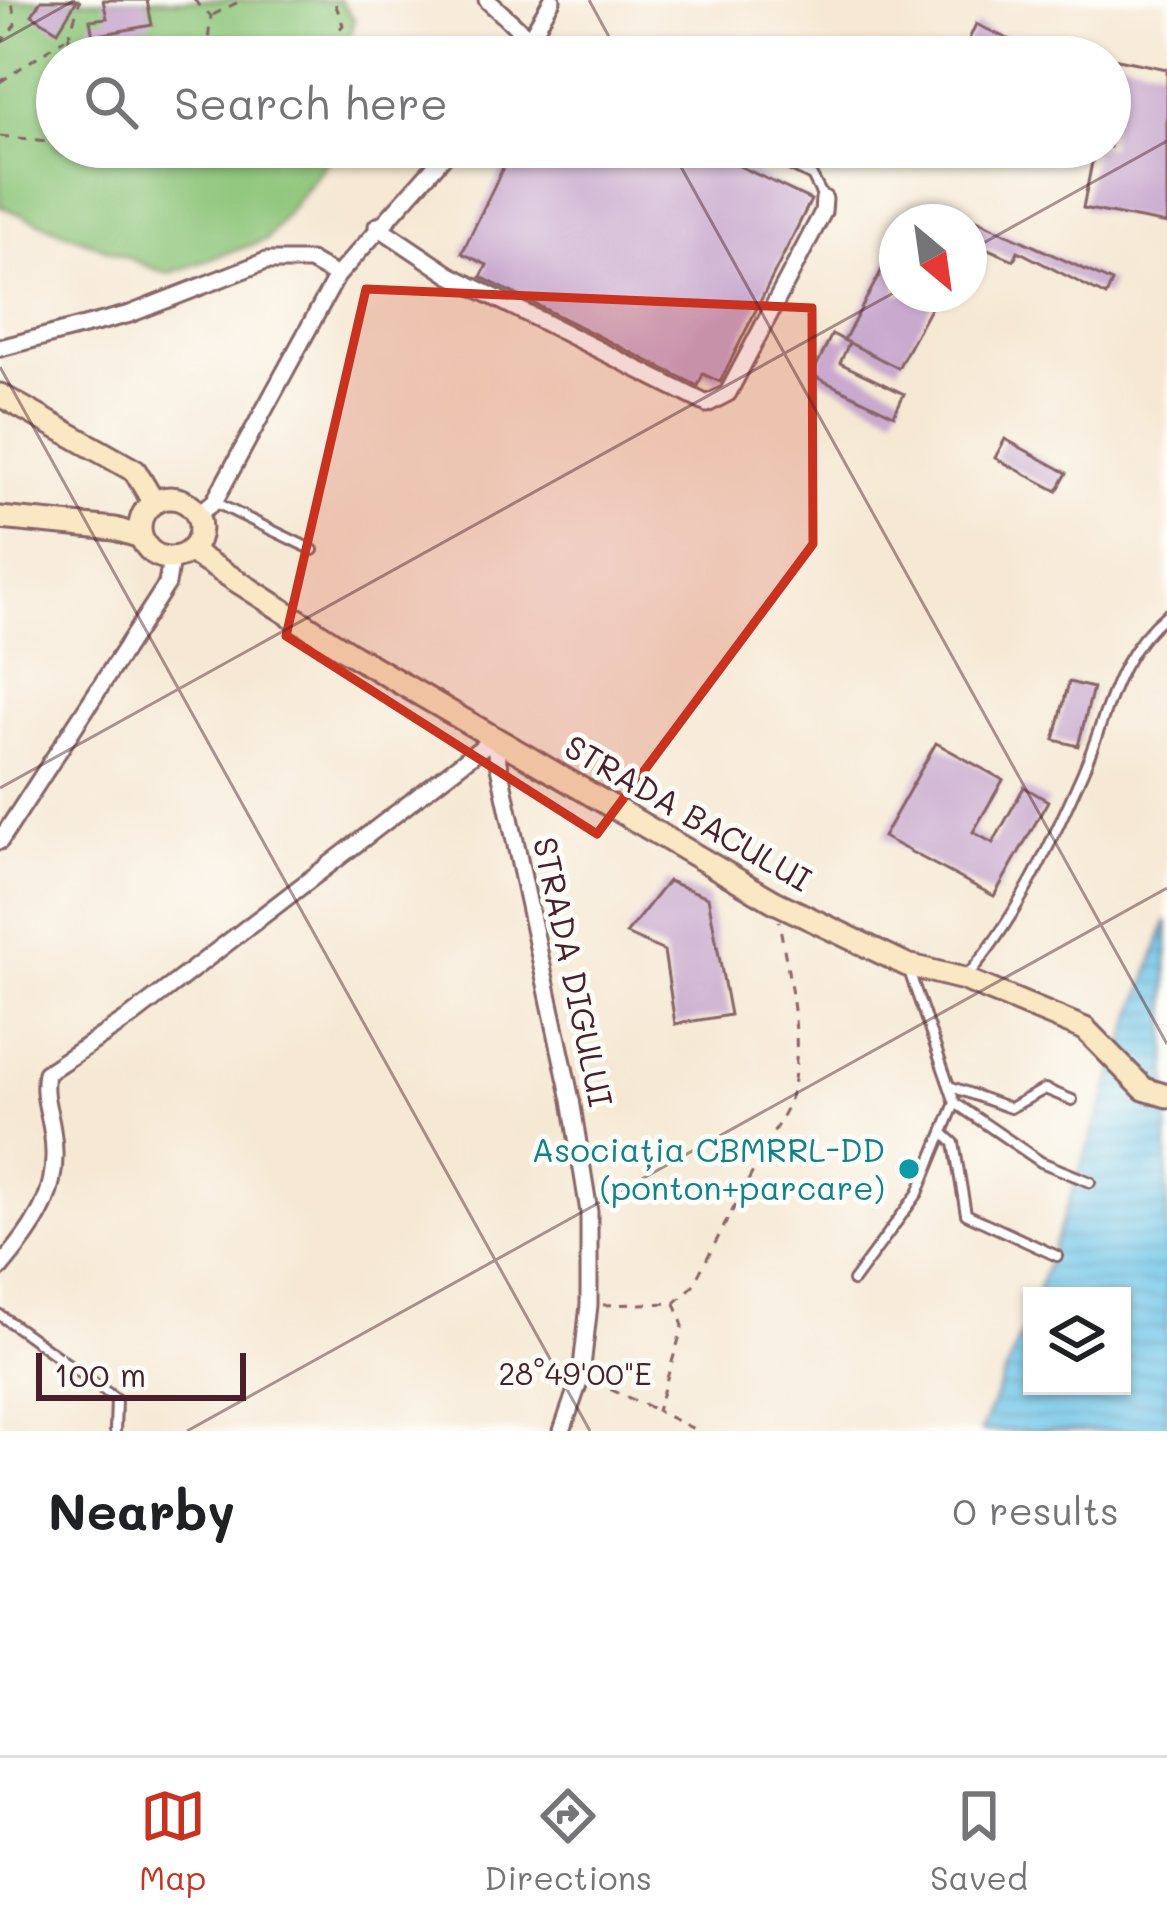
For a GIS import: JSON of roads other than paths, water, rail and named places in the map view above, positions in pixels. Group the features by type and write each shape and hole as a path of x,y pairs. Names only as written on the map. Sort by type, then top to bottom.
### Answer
{"street":[{"path":"487,0 527,36"},
{"path":"532,36 552,0"},
{"path":"0,841 167,584 181,555 200,533 205,508 337,276 432,168"},
{"path":"377,226 450,275 707,404 728,393 823,212 824,199"},
{"path":"0,348 91,327 283,257 310,261 337,276"},
{"path":"0,395 135,471 154,503"},
{"path":"181,555 152,553 141,537 142,518 154,503 182,501 205,508"},
{"path":"0,518 115,529 141,537"},
{"name":"STRADA BACULUI","path":"181,555 776,902 907,965 964,979 1084,1029 1144,1089 1167,1096"},
{"path":"0,1268 39,1221 52,1195 56,1164 43,1093 46,1073 132,1016 493,739"},
{"name":"STRADA DIGULUI","path":"493,739 571,1100 589,1213 589,1305 581,1376 562,1431"}],"lane":[{"path":"795,168 812,176 824,199"},
{"path":"205,508 314,550"},
{"path":"964,979 997,942 1061,817 1120,668 1139,637 1167,614"},
{"path":"853,1281 918,1193 955,1103 907,965"},
{"path":"951,1087 1010,1108 1045,1089 1072,1100"},
{"path":"955,1103 1041,1162 1090,1182"},
{"path":"943,1133 954,1143 966,1214 1058,1256"},
{"path":"0,1315 116,1399 115,1431"}],"water":[{"path":"1167,920 1167,1431 981,1431 1023,1330 1023,1395 1131,1395 1131,1287 1039,1287"}],"place":[{"name":"Asociația CBMRRL-DD (ponton+parcare)","path":"909,1169"}]}
